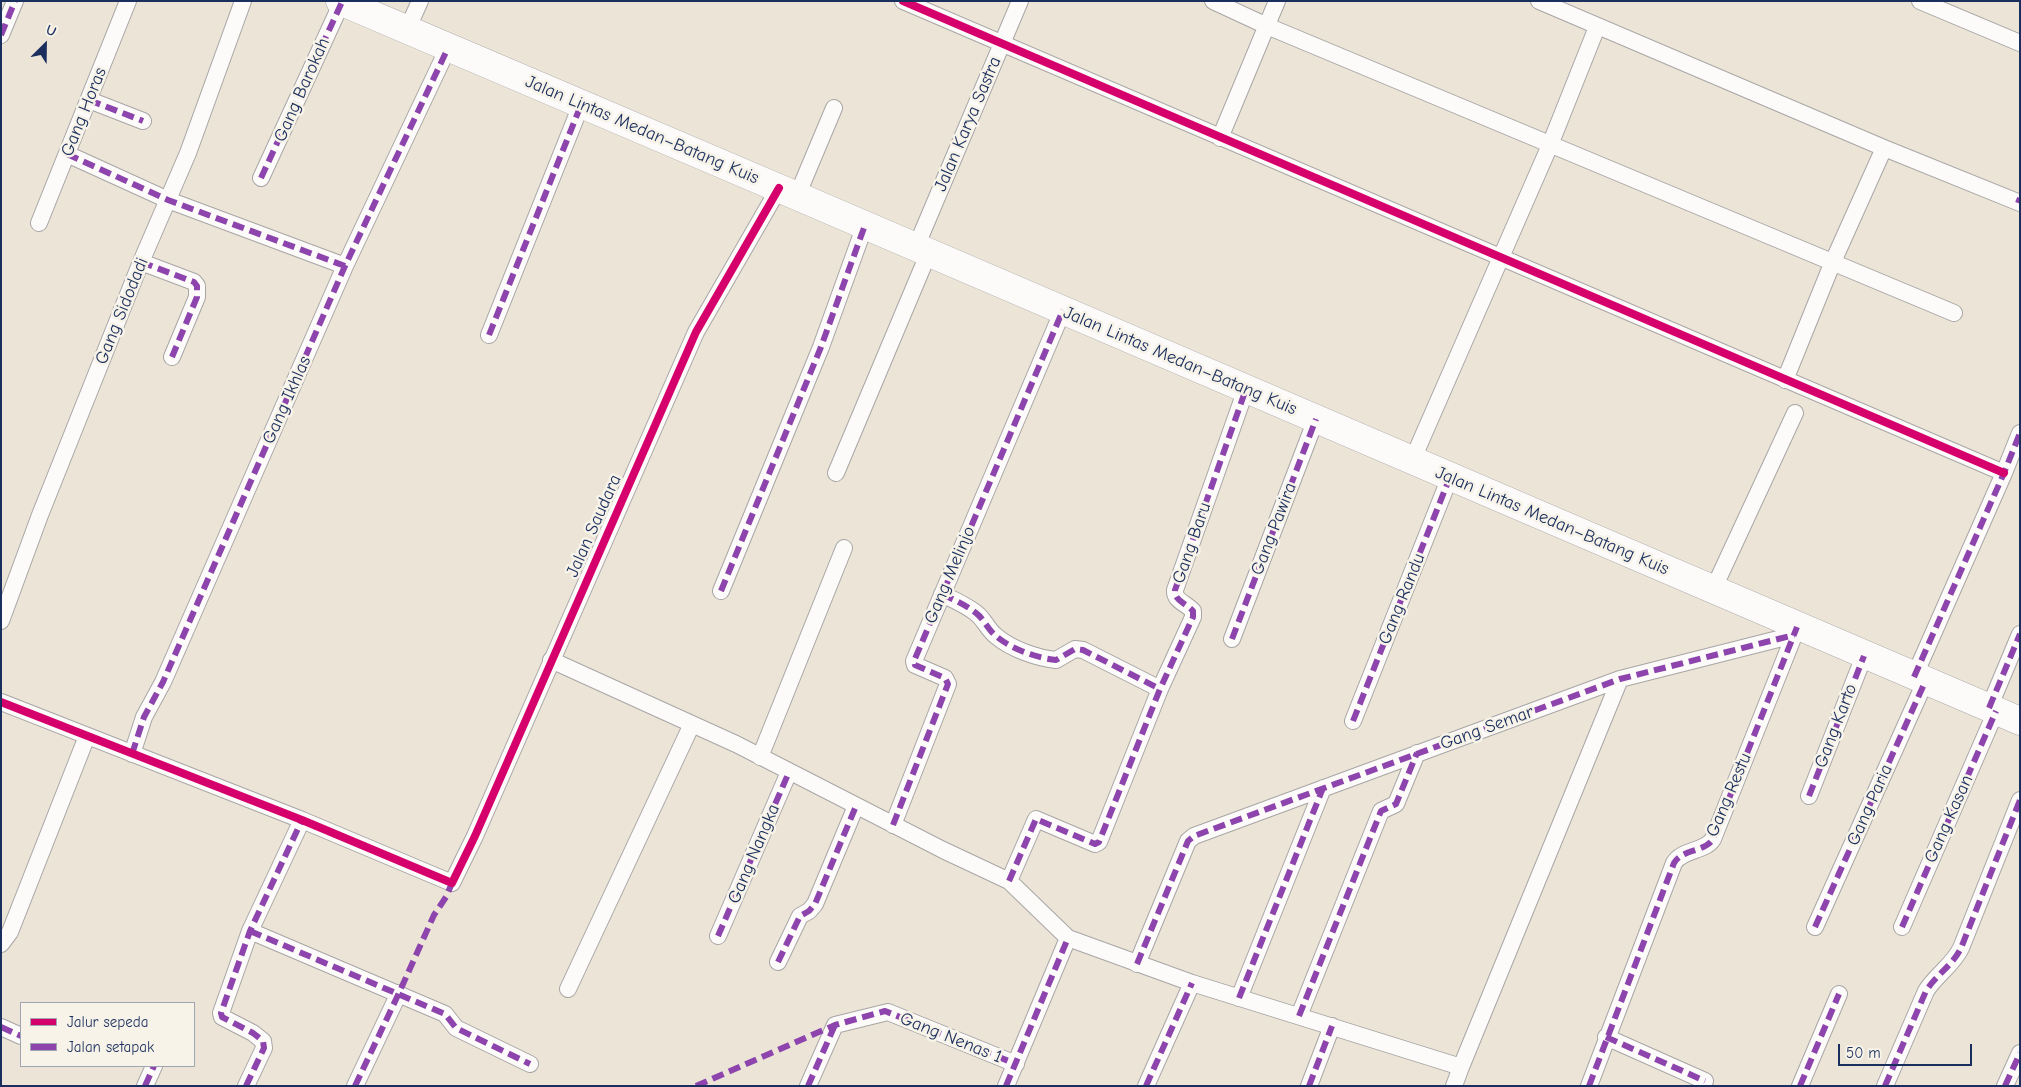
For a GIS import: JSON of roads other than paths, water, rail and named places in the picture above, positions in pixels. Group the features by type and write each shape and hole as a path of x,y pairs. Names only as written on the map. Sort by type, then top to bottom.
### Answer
{"highway":[{"name":"Jalan Lintas Medan–Batang Kuis","path":"341,2 1316,419 1719,593 1792,628 2002,714"}],"street":[{"path":"1,35 15,1"},
{"name":"Gang Horas","path":"39,223 128,1"},
{"name":"Gang Sidodadi","path":"1,621 40,516 141,262 188,153 243,1"},
{"path":"407,30 420,1"},
{"name":"Jalan Karya Sastra","path":"836,474 1020,1"},
{"path":"1213,1 1267,26 1832,264 1954,313"},
{"path":"1220,138 1277,1"},
{"path":"1539,1 1884,148 2019,201"},
{"path":"1920,1 2020,43"},
{"name":"Gang Barokah","path":"262,178 341,2"},
{"path":"907,2 1002,45 2004,473"},
{"path":"1412,461 1550,145 1597,26"},
{"name":"Gang Ikhlas","path":"132,754 144,717 163,682 345,266 448,48"},
{"path":"89,100 143,121"},
{"path":"489,335 581,105"},
{"name":"Jalan Saudara","path":"302,820 452,883 475,836 696,332 788,192 834,108"},
{"path":"1785,380 1832,264 1884,148"},
{"path":"67,154 168,200 345,266"},
{"path":"720,590 821,347 865,225"},
{"path":"141,262 188,280 197,286 197,297 172,358"},
{"name":"Gang Melinjo","path":"893,825 947,687 945,678 915,665 914,662 1063,310"},
{"name":"Gang Baru","path":"1160,688 1193,614 1191,608 1177,599 1175,590 1246,389"},
{"path":"1719,593 1795,413"},
{"name":"Gang Pawira","path":"1232,639 1316,419"},
{"name":"Gang Paria","path":"1815,927 1920,679 2020,433"},
{"name":"Gang Randu","path":"1354,721 1450,477"},
{"path":"760,756 844,548"},
{"path":"942,594 978,615 996,636 1018,649 1042,658 1056,660 1076,649 1083,650 1160,688 1099,842 1095,844 1037,818 1009,881"},
{"name":"Gang Semar","path":"1137,964 1188,841 1194,836 1620,680 1792,628"},
{"name":"Gang Restu","path":"1589,1086 1606,1037 1674,863 1680,856 1710,843 1713,838 1792,628"},
{"name":"Gang Kasan","path":"1902,927 2002,714 2020,634"},
{"name":"Gang Karto","path":"1809,796 1864,656"},
{"path":"551,660 760,756 893,825 1009,881 1068,938 1192,983 1461,1067"},
{"path":"1454,1086 1620,680"},
{"path":"1,702 302,820 250,931 221,1014 260,1037 263,1041 264,1048 246,1086"},
{"path":"568,989 692,724"},
{"path":"1,944 10,932 87,736"},
{"path":"1299,1016 1382,811 1396,804 1417,753"},
{"name":"Gang Nangka","path":"718,936 789,772"},
{"path":"1238,998 1323,788"},
{"path":"1885,1086 1926,991 1932,982 1953,962 1962,948 2020,800"},
{"path":"778,962 800,916 809,911 815,904 856,806"},
{"path":"250,931 445,1014 456,1028 530,1064"},
{"path":"1006,1086 1068,938"},
{"path":"1146,1086 1192,983"},
{"path":"354,1086 399,993"},
{"path":"1800,1086 1839,994"},
{"name":"Gang Nenas 1","path":"808,1086 835,1025 884,1011 1016,1064"},
{"path":"1309,1086 1332,1026"},
{"path":"1,1027 20,1036"},
{"path":"1606,1037 1705,1081"},
{"path":"2005,1086 2020,1053"},
{"path":"145,1086 154,1067"}]}
